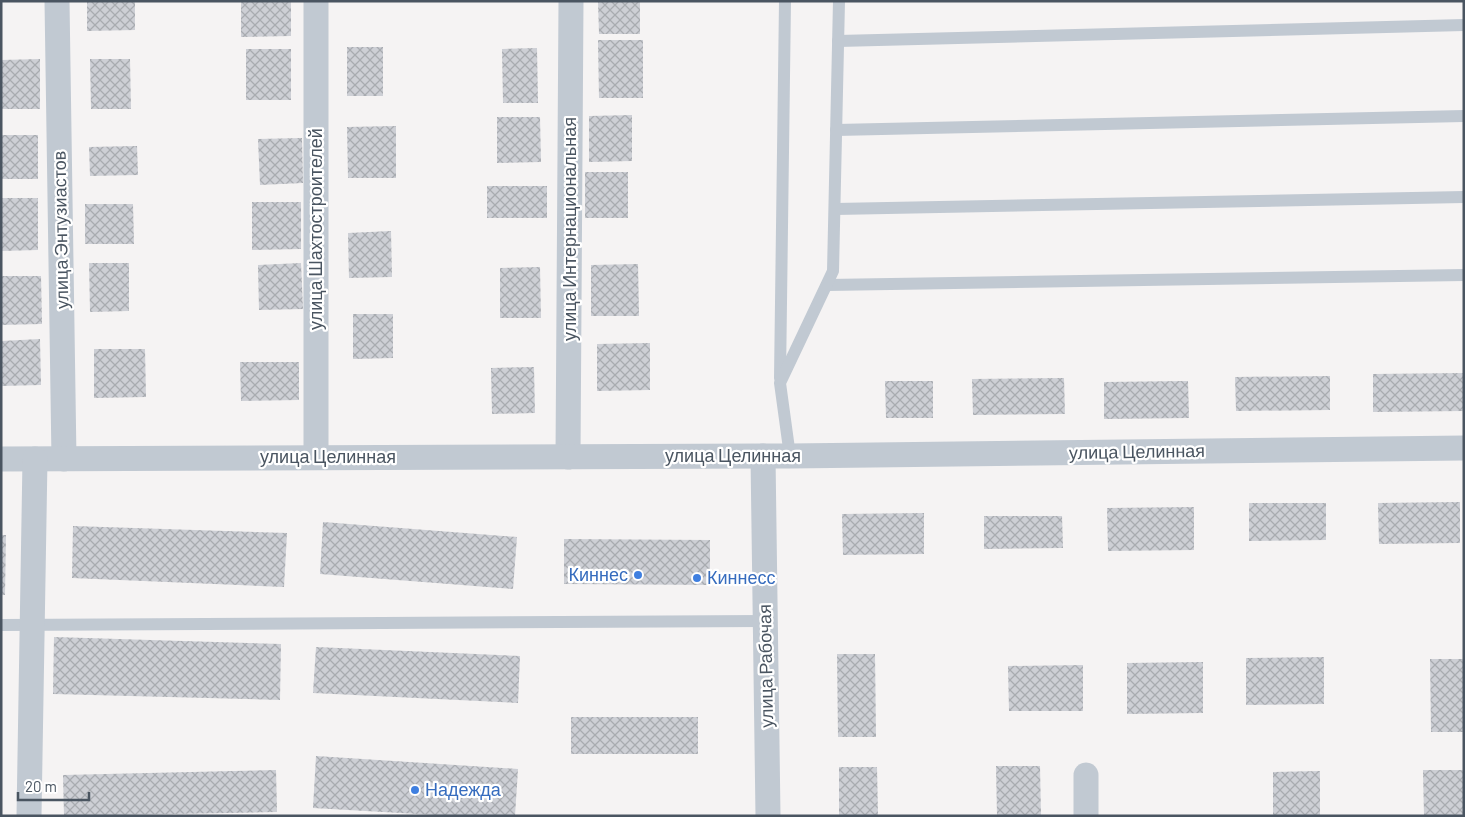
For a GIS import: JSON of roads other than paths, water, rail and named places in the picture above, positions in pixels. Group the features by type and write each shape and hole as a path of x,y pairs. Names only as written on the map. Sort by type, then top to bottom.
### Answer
{"street":[{"name":"улица Энтузиастов","path":"57,1 64,459"},
{"name":"улица Шахтостроителей","path":"316,1 316,457"},
{"name":"улица Интернациональная","path":"568,457 571,1"},
{"name":"улица Целинная","path":"1,459 790,456 1464,448"},
{"name":"улица Рабочая","path":"763,456 768,816"},
{"path":"29,816 35,459"},
{"path":"1086,775 1086,816"}],"lane":[{"path":"785,1 780,383 790,456"},
{"path":"780,383 834,271 839,1"},
{"path":"838,41 1464,25"},
{"path":"836,130 1464,116"},
{"path":"835,209 1464,197"},
{"path":"827,285 1464,275"},
{"path":"1,625 766,622"}],"place":[{"name":"Киннес","path":"638,575"},
{"name":"Киннесс","path":"697,578"},
{"name":"Надежда","path":"415,790"}]}
